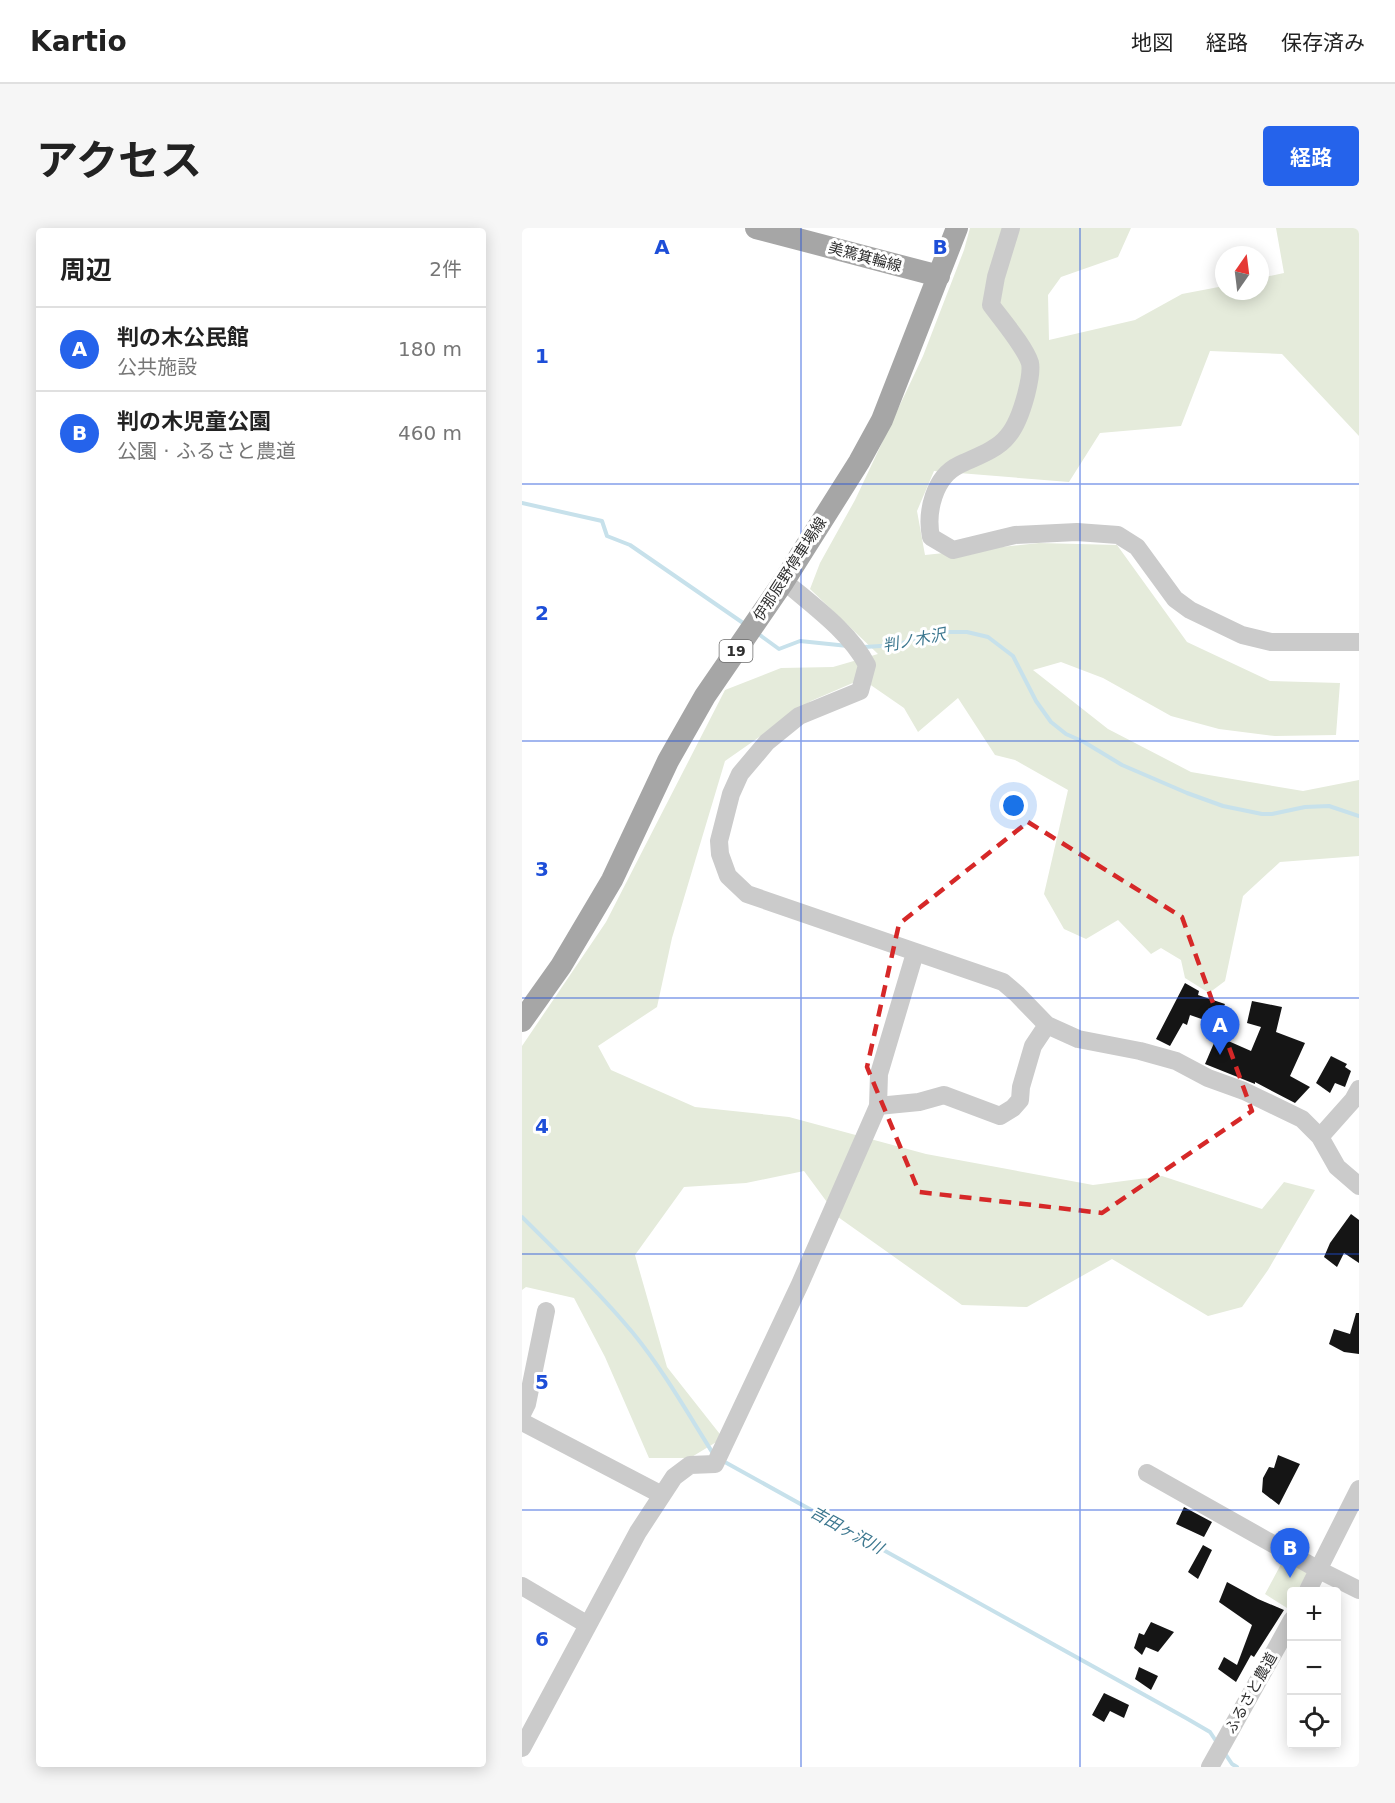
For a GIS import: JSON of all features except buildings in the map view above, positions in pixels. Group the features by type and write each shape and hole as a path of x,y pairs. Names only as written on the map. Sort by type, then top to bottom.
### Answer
{"main road":[{"name":"美篶箕輪線","path":"756,228 939,276"},
{"name":"伊那辰野停車場線","path":"522,1021 561,966 612,880 668,761 705,696 784,581 859,462 882,420 957,228"}],"street":[{"path":"1011,228 996,277 991,305 1030,364 1026,395 1021,412 1006,439 974,459 956,466 939,482 928,525 931,537 953,550 1016,535 1077,532 1118,535 1137,547 1175,599 1190,610 1242,635 1271,642 1359,642"},
{"path":"784,581 826,617 860,651 867,665 860,691 799,716 767,742 740,774 731,794 719,841 720,854 728,876 747,894 1003,982 1047,1025 1078,1039 1140,1051 1176,1061 1208,1078 1244,1091 1287,1111 1302,1119 1320,1137 1337,1167 1359,1186"},
{"path":"522,1748 638,1532 674,1477 690,1466 715,1464 800,1284 878,1106 879,1074 915,953"},
{"path":"878,1106 919,1102 944,1095 1000,1116 1020,1101 1021,1087 1033,1046 1047,1025"},
{"path":"1320,1137 1353,1100 1359,1089"},
{"path":"546,1311 523,1419 662,1496"},
{"path":"1147,1473 1359,1590"},
{"path":"1310,1587 1359,1489"},
{"path":"522,1586 588,1625"},
{"name":"ふるさと農道","path":"1210,1767 1287,1629"}],"highlighted area":[{"path":"1028,822 1182,917 1252,1111 1102,1213 919,1192 867,1067 899,924"}],"green space":[{"path":"970,228 1131,228 1118,257 1061,277 1048,295 1049,340 1135,320 1182,294 1215,288 1215,300 1269,300 1269,276 1284,273 1276,228 1359,228 1359,436 1282,354 1210,351 1181,426 1100,433 1069,482 934,471 917,511 925,555 1039,543 1117,545 1187,642 1270,681 1340,683 1336,735 1275,736 1219,729 1171,716 1103,678 1061,662 1033,670 1108,729 1191,772 1303,791 1359,780 1359,856 1280,862 1243,896 1225,981 1209,993 1185,978 1181,960 1161,948 1151,954 1118,920 1086,939 1064,929 1044,894 1068,790 1015,760 995,755 958,698 918,732 904,708 862,679 811,701 725,761 672,938 657,1007 598,1046 611,1070 695,1107 789,1117 926,1154 1093,1185 1162,1176 1262,1209 1284,1182 1315,1190 1268,1270 1242,1307 1208,1316 1112,1259 1027,1307 962,1305 838,1217 804,1171 746,1183 684,1187 635,1255 667,1367 723,1438 690,1458 649,1458 605,1357 574,1298 526,1287 522,1290 522,1046 606,922 725,690 781,668 833,667 878,654 810,589 820,563 855,500 923,356 964,250"},
{"path":"1288,1551 1313,1564 1299,1587 1287,1587 1287,1608 1265,1594"}],"waterway":[{"name":"判ノ木沢","path":"522,503 602,521 607,536 630,545 746,625"},
{"name":"判ノ木沢","path":"864,647 897,645 919,637 944,632 967,632 988,637 1013,656 1036,701 1051,722 1066,734 1122,765 1223,806 1262,814 1305,807 1329,806 1359,816"},
{"name":"判ノ木沢","path":"757,633 779,649 800,641 848,646"},
{"name":"吉田ヶ沢川","path":"522,1217 593,1288 633,1333 665,1377 714,1455"},
{"name":"吉田ヶ沢川","path":"723,1461 1186,1718 1210,1732 1218,1744"},
{"name":"吉田ヶ沢川","path":"1224,1752 1232,1764 1237,1767"}],"place":[{"name":"判の木公民館","path":"1220,1055"},
{"name":"判の木児童公園","path":"1290,1578"}]}
